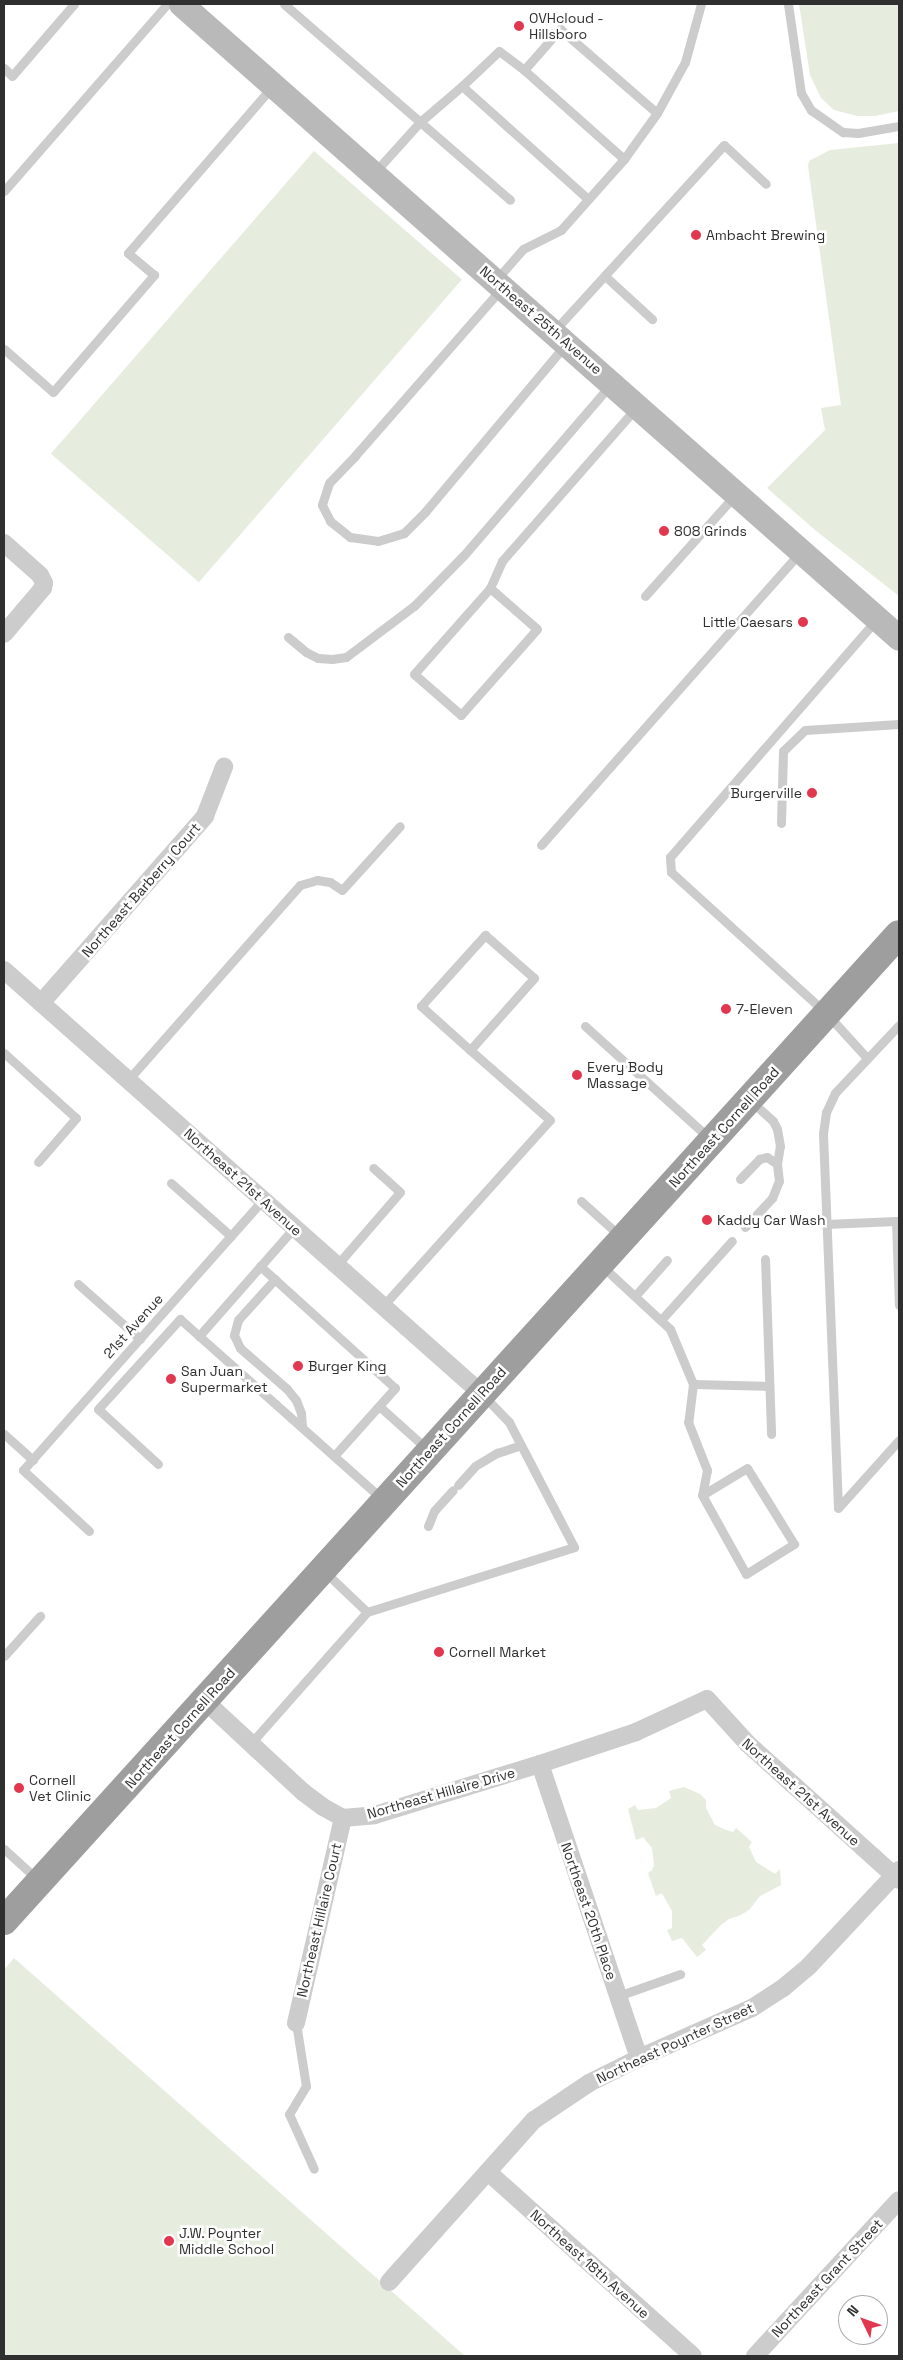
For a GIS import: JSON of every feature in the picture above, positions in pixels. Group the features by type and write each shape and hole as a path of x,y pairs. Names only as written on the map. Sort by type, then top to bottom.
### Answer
{"highway":[{"name":"Northeast Cornell Road","path":"4,1921 899,934"}],"main road":[{"name":"Northeast 25th Avenue","path":"181,4 737,492 899,638"}],"street":[{"path":"4,543 40,575 43,579 44,588 4,634"},
{"name":"Northeast Barberry Court","path":"41,1003 205,816 224,767"},
{"name":"Northeast 21st Avenue","path":"4,970 482,1394"},
{"name":"Northeast 21st Avenue","path":"707,1699 748,1744 898,1875"},
{"name":"Northeast Hillaire Drive","path":"343,1818 376,1815 540,1764 636,1732 707,1699"},
{"path":"205,1701 303,1792 323,1807 343,1818"},
{"name":"Northeast 20th Place","path":"540,1764 639,2058"},
{"name":"Northeast Hillaire Court","path":"296,2023 343,1818"},
{"name":"Northeast Poynter Street","path":"389,2282 534,2120 589,2082 752,2008 783,1988 809,1966 898,1875"},
{"name":"Northeast 18th Avenue","path":"488,2172 693,2356"},
{"name":"Northeast Grant Street","path":"755,2356 899,2200"}],"lane":[{"path":"4,68 12,76 74,4"},
{"path":"4,191 167,4"},
{"path":"284,4 510,200"},
{"path":"701,4 685,62 657,113 624,159 561,230 523,249 499,284 355,456 329,483 322,505 330,521 350,537 378,541 404,533 426,512 561,337 605,276 724,145 766,184"},
{"path":"788,4 801,93 811,110 843,132 858,133 899,126"},
{"path":"524,70 560,29 657,113"},
{"path":"374,173 420,122 462,86 499,50 624,159"},
{"path":"4,349 53,392 154,275 128,253 274,86"},
{"path":"462,86 588,199"},
{"path":"605,276 652,319"},
{"path":"288,637 306,652 318,658 332,660 346,657 414,606 464,555 612,382"},
{"path":"490,588 537,629 461,715 414,674 490,588 502,561 638,406"},
{"path":"646,596 737,492"},
{"path":"541,845 802,550"},
{"path":"867,1058 827,1014 671,872 670,858 735,780 878,618"},
{"path":"781,823 783,751 806,730 899,724"},
{"path":"128,1080 300,885 317,880 330,882 342,890 400,826"},
{"path":"382,1307 550,1120 470,1050 421,1006 485,935 534,978 470,1050"},
{"path":"899,1025 835,1093 826,1112 823,1134 838,1508 899,1440"},
{"path":"585,1026 712,1140"},
{"path":"4,1053 76,1118 38,1162"},
{"path":"745,1227 777,1190 779,1181 776,1164 780,1146 777,1128 773,1121 749,1099"},
{"path":"740,1179 759,1159 767,1157 776,1164"},
{"path":"337,1265 400,1192 373,1168"},
{"path":"170,1183 232,1236"},
{"name":"21st Avenue","path":"89,1531 24,1470 264,1200"},
{"path":"581,1201 623,1238"},
{"path":"826,1224 896,1221 899,1305"},
{"path":"199,1336 294,1228"},
{"path":"661,1320 732,1241"},
{"path":"765,1259 770,1434"},
{"path":"635,1296 667,1260"},
{"path":"600,1264 670,1329 693,1384 688,1422 707,1470 702,1495 746,1574 794,1544 747,1468 702,1495"},
{"path":"260,1266 395,1388 334,1456"},
{"path":"274,1279 238,1320 234,1335 240,1348 288,1388 298,1406 302,1427"},
{"path":"78,1284 140,1339"},
{"path":"158,1464 98,1410 180,1319 385,1502"},
{"path":"693,1384 769,1386"},
{"path":"251,1743 366,1612 574,1546 509,1422 482,1394"},
{"path":"380,1406 430,1452"},
{"path":"4,1434 33,1460"},
{"path":"428,1526 434,1511 475,1466 489,1457 521,1445"},
{"path":"323,1570 366,1612"},
{"path":"4,1656 40,1616"},
{"path":"4,1849 40,1882"},
{"path":"618,1996 680,1974"},
{"path":"296,2023 306,2086 289,2114 314,2169"}],"shaded area":[{"path":"799,4 899,4 899,111 875,116 857,116 834,110 821,98 810,75"},
{"path":"899,143 899,596 815,530 767,488 825,430 821,408 841,405 808,166 809,161 830,150"},
{"path":"314,151 462,280 199,582 51,454"},
{"path":"684,1787 700,1794 706,1800 706,1808 715,1825 733,1832 736,1828 752,1842 749,1847 756,1862 775,1874 780,1869 781,1885 760,1896 750,1909 741,1915 729,1919 721,1925 702,1945 706,1950 697,1957 682,1938 672,1941 667,1930 672,1928 672,1911 661,1893 656,1896 648,1873 654,1865 652,1848 643,1837 636,1840 628,1809 635,1805 638,1810 656,1808 671,1798 669,1791"},
{"name":"J.W. Poynter Middle School","path":"14,1958 465,2356 4,2356 4,1970"}],"place":[{"name":"OVHcloud - Hillsboro","path":"519,26"},
{"name":"Ambacht Brewing","path":"696,235"},
{"name":"808 Grinds","path":"664,531"},
{"name":"Little Caesars","path":"803,622"},
{"name":"Burgerville","path":"812,793"},
{"name":"7-Eleven","path":"726,1009"},
{"name":"Every Body Massage","path":"577,1075"},
{"name":"Kaddy Car Wash","path":"707,1220"},
{"name":"Burger King","path":"298,1366"},
{"name":"San Juan Supermarket","path":"171,1379"},
{"name":"Cornell Market","path":"439,1652"},
{"name":"Cornell Vet Clinic","path":"19,1788"},
{"name":"J.W. Poynter Middle School","path":"169,2241"}]}
